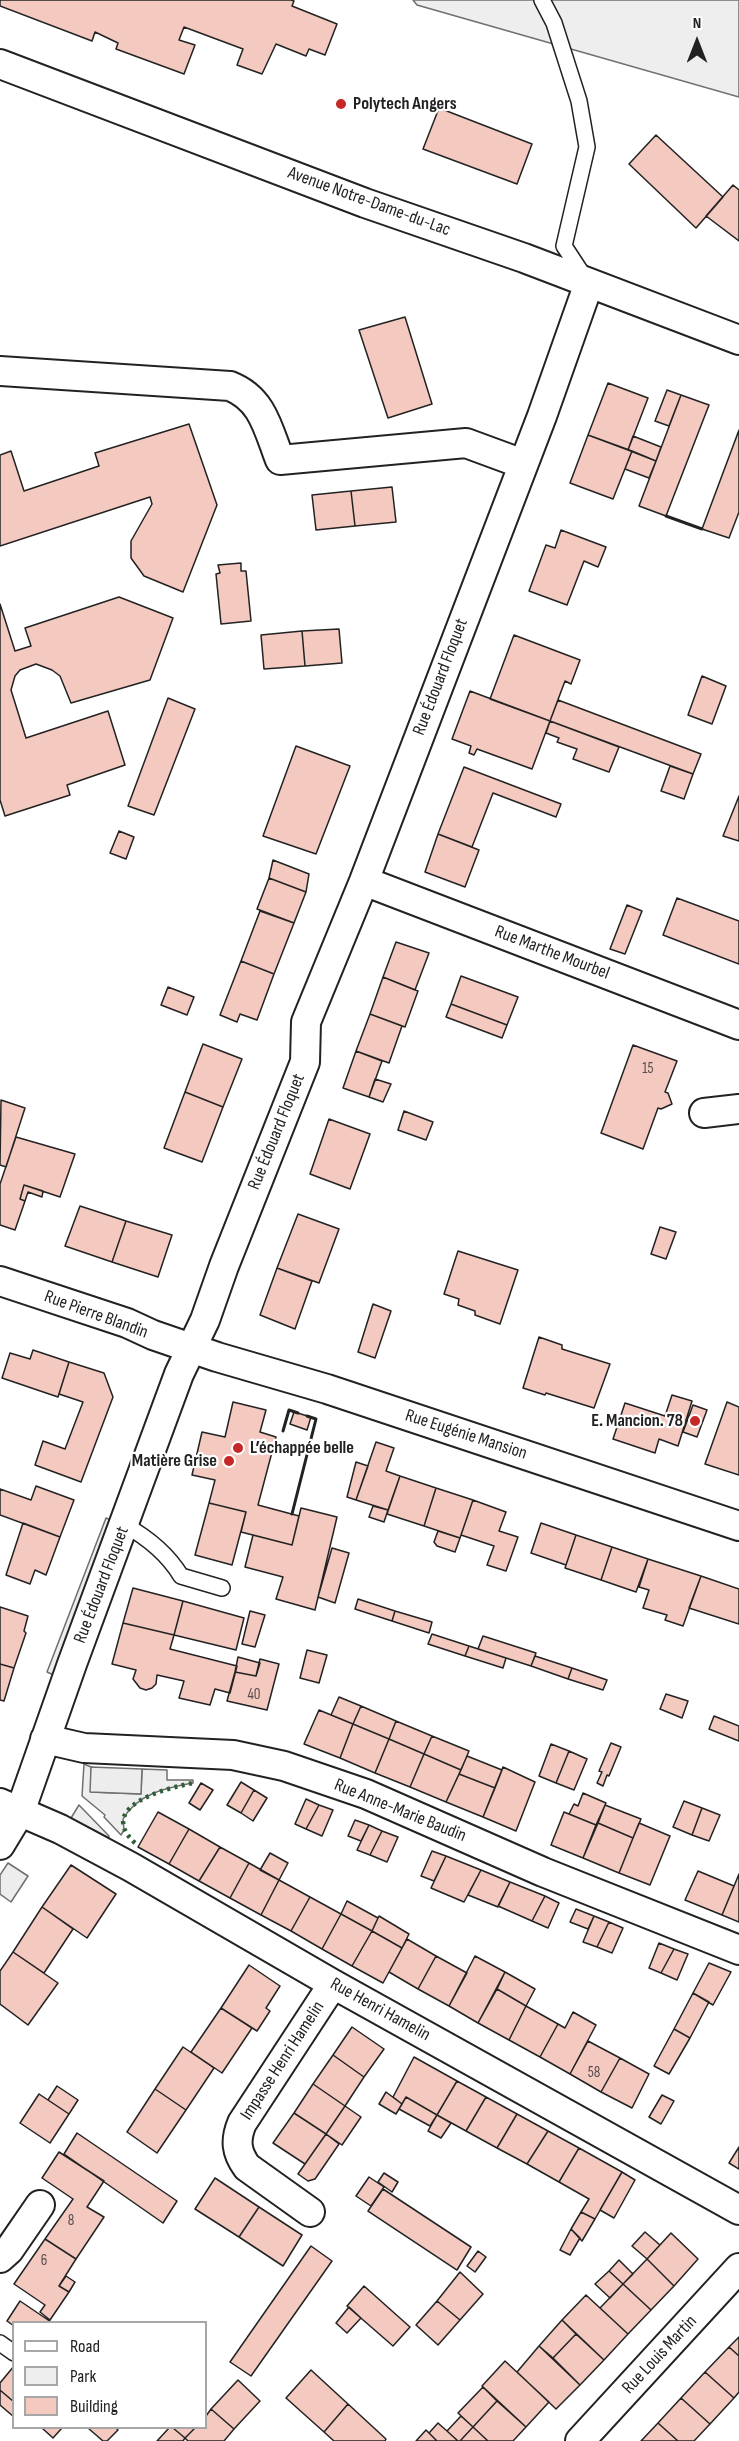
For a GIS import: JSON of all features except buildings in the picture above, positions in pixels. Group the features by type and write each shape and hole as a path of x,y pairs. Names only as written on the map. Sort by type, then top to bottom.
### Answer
{"street":[{"name":"Avenue Notre-Dame-du-Lac","path":"1,65 365,203 524,258 739,340"},
{"name":"Rue Édouard Floquet","path":"0,1845 10,1808 45,1739 179,1374 205,1320 305,1062 306,1022 364,880 523,464 589,283"},
{"path":"0,371 230,386 253,400 260,410 280,460 466,443 523,464"},
{"name":"Rue Marthe Mourbel","path":"364,880 739,1025"},
{"path":"704,1113 739,1108"},
{"name":"Rue Pierre Blandin","path":"0,1281 127,1323 192,1348"},
{"name":"Rue Eugénie Mansion","path":"192,1348 267,1373 327,1389 739,1526"},
{"name":"Rue Anne-Marie Baudin","path":"45,1739 84,1748 232,1755 284,1766 366,1794 543,1872 739,1950"},
{"name":"Rue Henri Hamelin","path":"10,1808 60,1829 131,1867 333,1984 739,2210"},
{"name":"Impasse Henri Hamelin","path":"310,2212 247,2167 240,2157 237,2133 333,1984"},
{"path":"0,2258 9,2250 40,2205"},
{"name":"Rue Louis Martin","path":"580,2441 739,2268"}],"lane":[{"path":"542,0 554,23 579,101 587,147 564,246 589,283"},
{"path":"125,1525 143,1536 171,1560 181,1576 222,1588"}],"green space":[{"path":"413,0 739,0 739,97 417,5"},
{"path":"84,1764 91,1767 91,1792 141,1794 142,1769 167,1770 167,1780 193,1780 193,1783 154,1793 137,1803 123,1819 124,1830 121,1835 104,1817 105,1815 82,1796"},
{"path":"79,1805 109,1836 109,1838 71,1818"}],"shaded area":[{"path":"106,1518 115,1522 56,1676 47,1672"},
{"path":"91,1767 142,1769 141,1794 90,1792"},
{"path":"8,1863 28,1876 11,1902 0,1894 0,1875"}],"hedge":[{"path":"135,1843 125,1830 124,1819 129,1809 153,1794 193,1783"}],"wall":[{"path":"666,516 702,529"},
{"path":"283,1431 289,1410 298,1413"},
{"path":"292,1514 316,1419 307,1416"}],"place":[{"name":"Polytech Angers","path":"341,104"},
{"name":"E. Mancion. 78","path":"695,1421"},
{"name":"L’échappée belle","path":"238,1448"},
{"name":"Matière Grise","path":"229,1461"}]}
